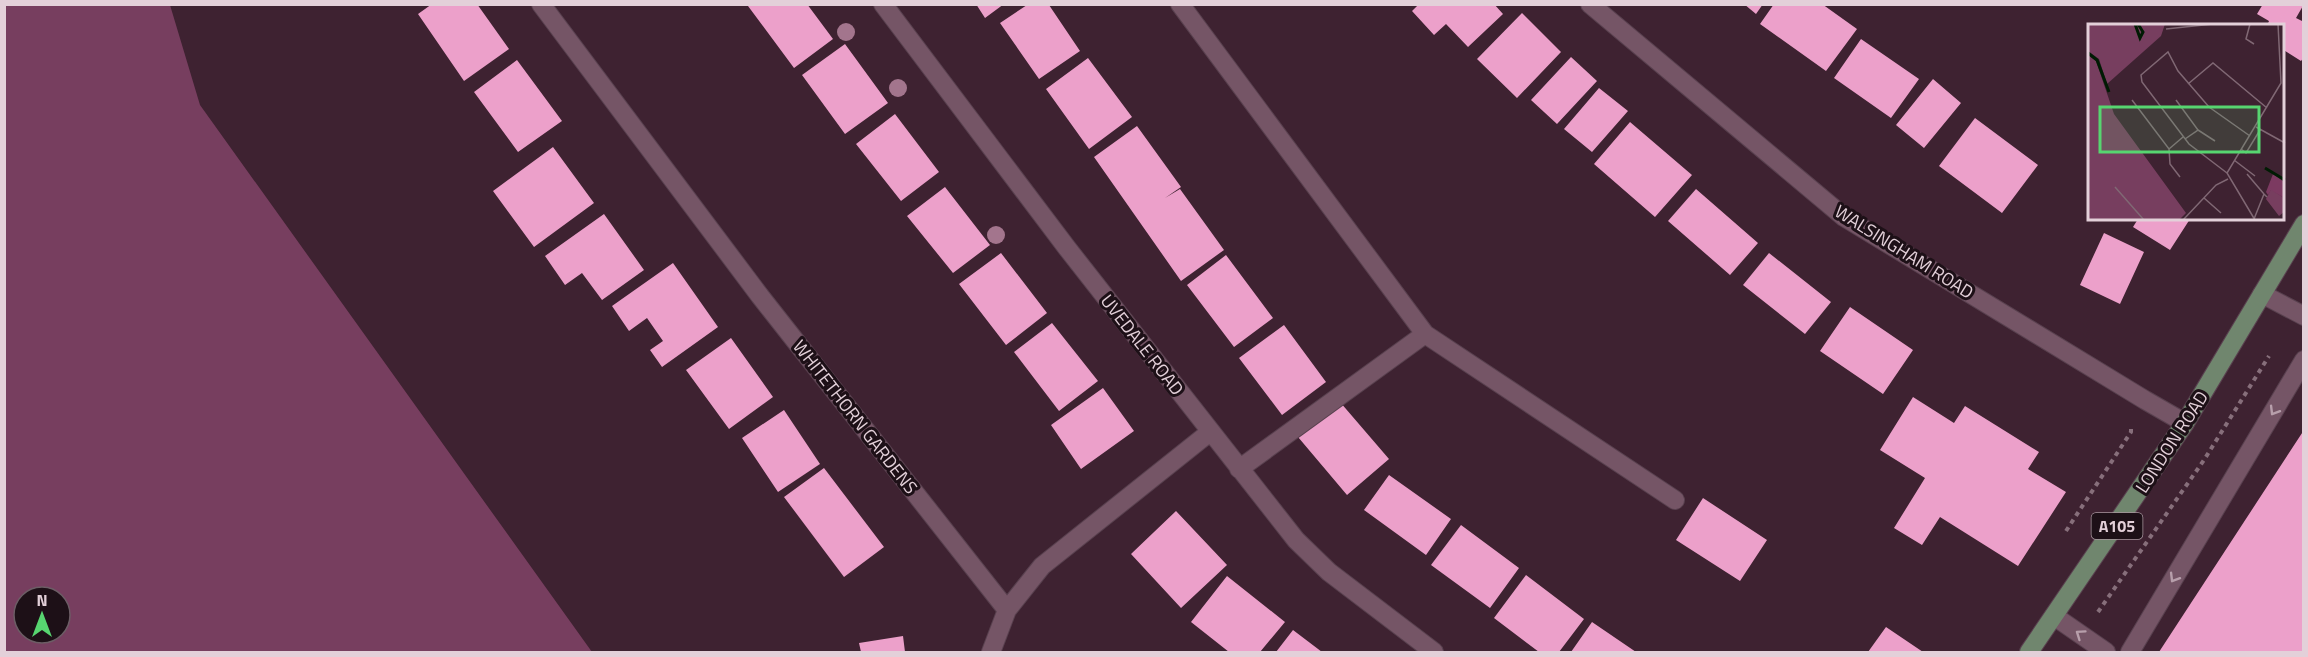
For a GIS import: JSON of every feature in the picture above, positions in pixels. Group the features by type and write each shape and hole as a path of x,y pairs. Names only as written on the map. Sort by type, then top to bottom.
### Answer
{"main road":[{"name":"LONDON ROAD","path":"2029,652 2185,423 2304,224"}],"street":[{"name":"WHITETHORN GARDENS","path":"541,4 760,296 1007,610"},
{"name":"UVEDALE ROAD","path":"883,4 1067,248 1296,540 1329,572 1434,652"},
{"path":"1180,4 1425,334 1675,500"},
{"name":"WALSINGHAM ROAD","path":"1590,4 1844,217 2185,423"},
{"path":"2262,294 2304,316"},
{"path":"1239,468 1425,334"},
{"path":"2130,652 2304,360"},
{"path":"991,652 1007,610 1042,566 1210,432"},
{"path":"2054,616 2106,652"}],"path":[{"path":"2082,636 2126,568 2204,460 2272,352"},
{"path":"2066,531 2131,432 2131,421 2145,400"}],"shaded area":[{"path":"4,5 170,5 200,105 592,652 5,652"}],"building":[{"path":"432,4 477,4 509,49 464,81 418,14"},
{"path":"750,4 807,4 833,39 794,68 748,6"},
{"path":"976,4 1004,4 985,18"},
{"path":"1419,4 1494,4 1503,14 1468,47 1446,24 1434,35 1412,11"},
{"path":"1744,4 1763,4 1756,14"},
{"path":"1774,4 1822,4 1857,29 1826,71 1760,24"},
{"path":"2263,4 2304,4 2296,18 2304,22 2304,57 2301,61 2284,50 2284,24 2268,24 2269,21 2257,14"},
{"path":"1027,5 1049,5 1080,51 1039,79 1000,23"},
{"path":"1522,13 1561,52 1517,98 1477,59"},
{"path":"1861,39 1919,79 1891,118 1834,78"},
{"path":"845,44 888,103 845,134 802,75"},
{"path":"1571,57 1597,81 1557,124 1531,100"},
{"path":"1088,58 1132,117 1089,149 1046,89"},
{"path":"517,60 562,121 518,152 474,92"},
{"path":"1933,79 1961,103 1924,148 1896,125"},
{"path":"1599,88 1628,111 1592,152 1564,129"},
{"path":"895,114 939,172 901,201 856,144"},
{"path":"1975,118 2038,165 2002,213 1939,166"},
{"path":"1630,122 1692,175 1655,217 1594,164"},
{"path":"1137,126 1181,187 1165,198 1180,189 1224,250 1181,281 1094,157"},
{"path":"553,147 594,203 534,247 493,191"},
{"path":"945,187 990,245 953,273 907,216"},
{"path":"1696,189 1758,243 1730,275 1668,221"},
{"path":"604,214 644,270 602,300 582,273 565,285 545,256"},
{"path":"2137,220 2189,220 2170,250 2133,227"},
{"path":"2104,233 2144,252 2120,304 2080,285"},
{"path":"1001,253 1047,313 1006,345 959,284"},
{"path":"1769,253 1831,302 1805,334 1743,285"},
{"path":"1226,255 1273,318 1234,347 1187,285"},
{"path":"673,263 718,327 662,367 650,350 663,341 647,318 629,331 612,306"},
{"path":"1850,307 1913,350 1883,394 1820,351"},
{"path":"1052,323 1098,381 1059,411 1014,352"},
{"path":"1284,325 1326,382 1282,415 1239,358"},
{"path":"731,338 773,397 729,429 686,370"},
{"path":"1103,388 1134,431 1081,469 1051,425"},
{"path":"1913,397 1954,423 1965,406 2039,452 2028,469 2066,492 2018,566 1940,517 1922,545 1894,528 1925,478 1880,450"},
{"path":"1340,402 1389,459 1347,495 1298,437"},
{"path":"784,410 820,464 778,492 742,438"},
{"path":"2304,430 2304,652 2159,652"},
{"path":"824,468 884,547 844,577 784,497"},
{"path":"1389,475 1451,519 1426,555 1364,510"},
{"path":"1703,498 1767,540 1740,581 1676,540"},
{"path":"1176,511 1227,565 1181,608 1131,554"},
{"path":"1461,525 1519,568 1490,608 1431,565"},
{"path":"1526,575 1584,619 1559,652 1539,652 1494,618"},
{"path":"1227,576 1285,622 1260,652 1229,652 1191,622"},
{"path":"1592,622 1636,652 1571,652"},
{"path":"1886,627 1923,652 1868,652"},
{"path":"1293,630 1322,652 1276,652"},
{"path":"903,636 905,652 861,652 859,643"}]}
